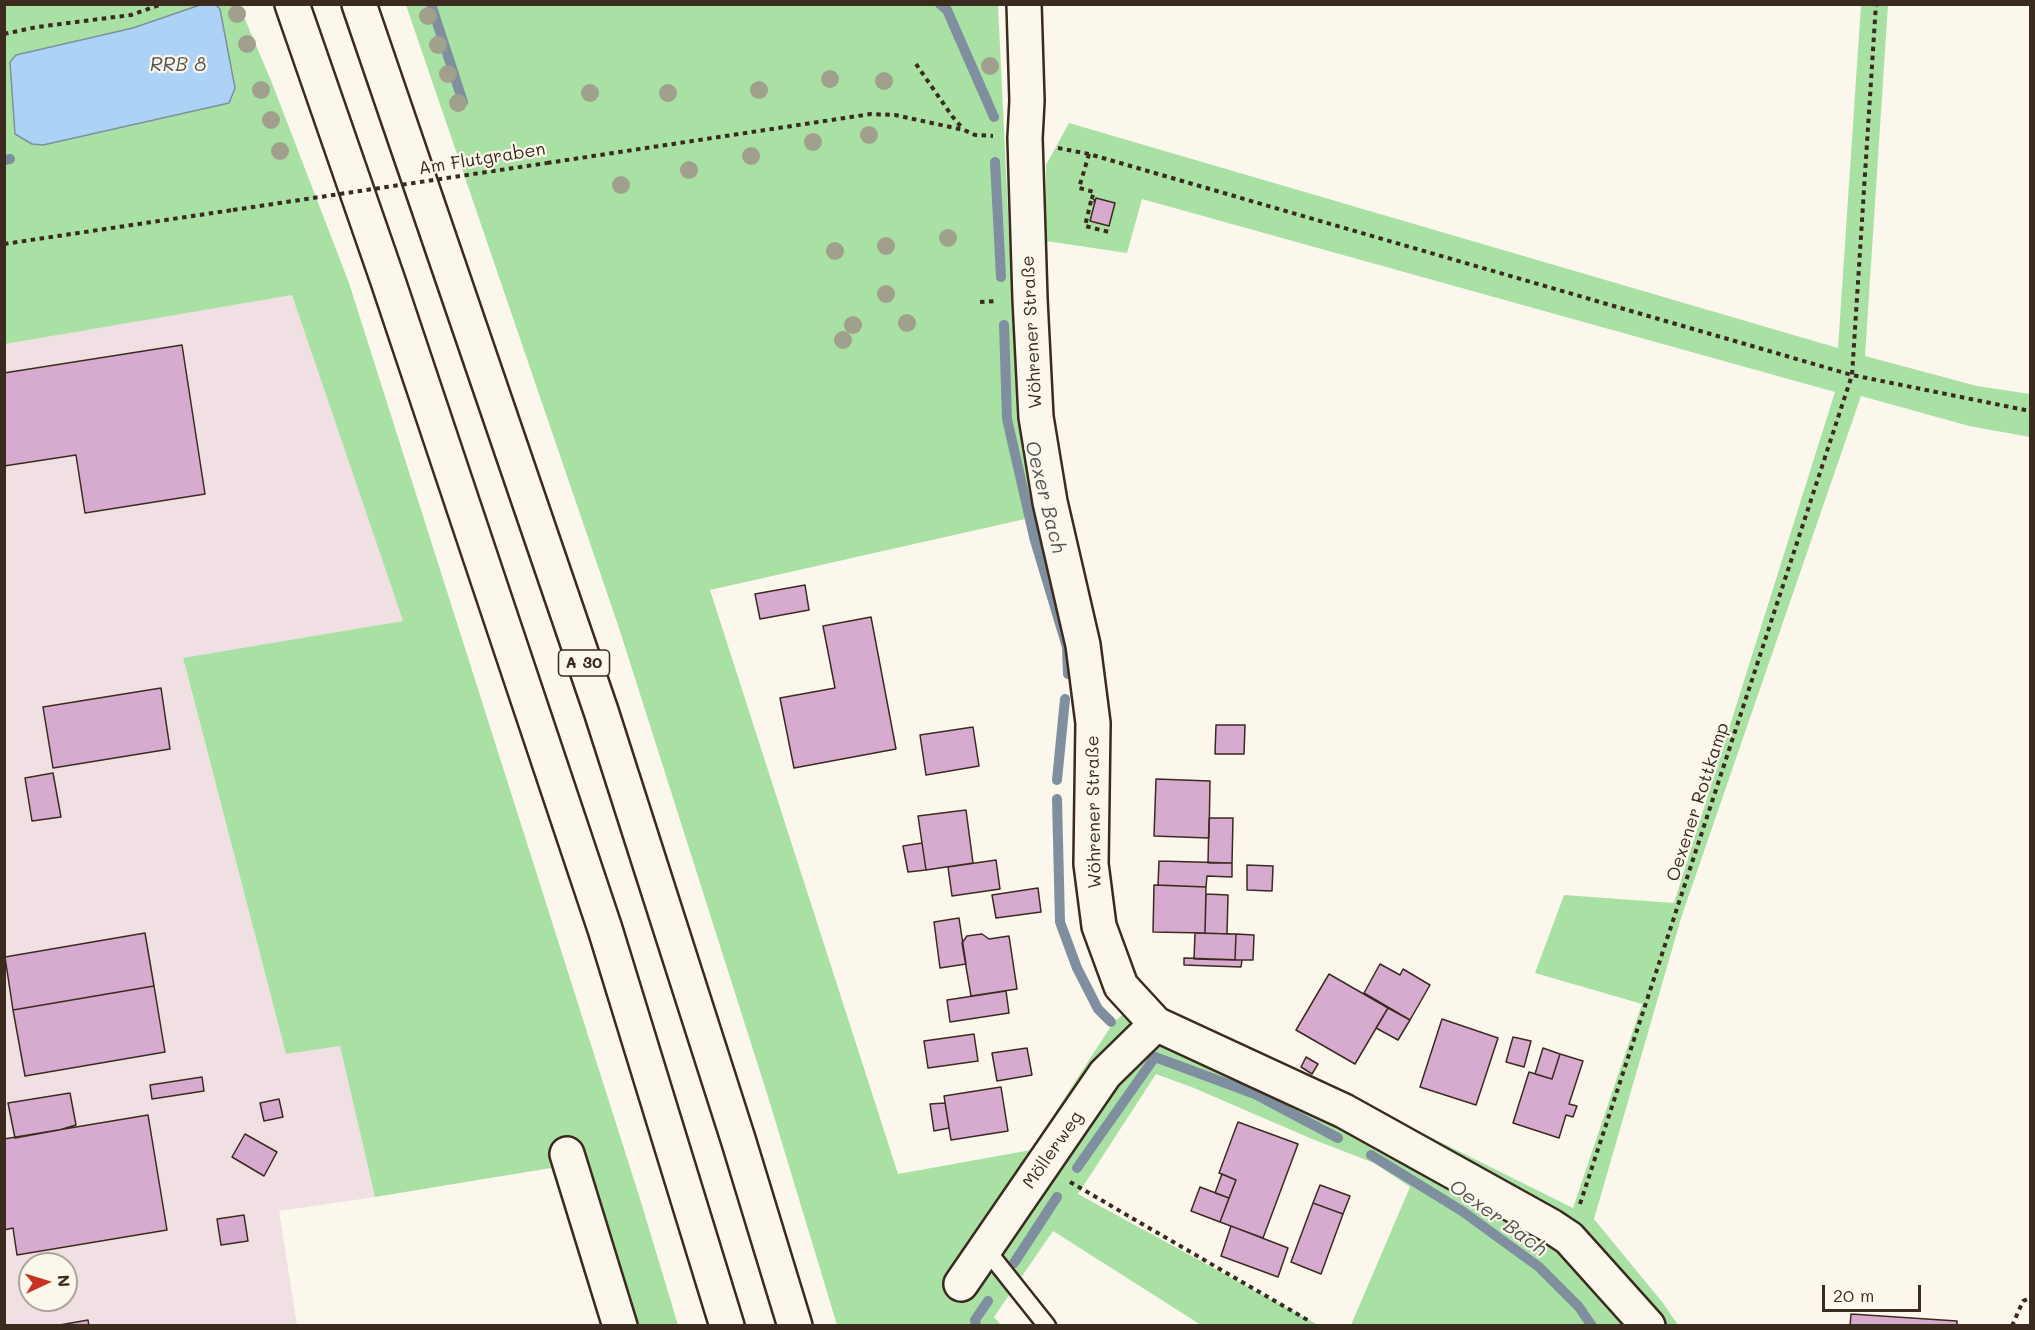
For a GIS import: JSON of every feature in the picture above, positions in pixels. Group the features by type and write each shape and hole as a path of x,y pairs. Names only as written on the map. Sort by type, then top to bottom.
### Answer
{"main road":[{"path":"292,4 392,292 597,907 727,1326"},
{"name":"A 30","path":"359,4 601,711 738,1139 795,1326"},
{"name":"Wöhrener Straße","path":"1024,4 1027,101 1025,138 1036,417 1050,502 1083,645 1094,723 1091,864 1099,926 1121,986 1156,1024 1344,1112 1551,1226 1569,1238 1648,1326"},
{"name":"Möllerweg","path":"961,1284 1044,1167 1105,1074 1156,1024"},
{"path":"567,1154 620,1326"}],"lane":[{"path":"985,1248 1047,1326"}],"path":[{"path":"4,34 37,27 131,15 162,4"},
{"name":"Oexener Rottkamp","path":"1569,1238 1852,375 1876,4"},
{"name":"Am Flutgraben","path":"4,244 871,114 895,115 964,130 916,64"},
{"path":"1025,138 1039,144 1089,154 1852,375 2031,411"},
{"path":"1089,154 1079,188 1094,192 1085,226 1108,232"},
{"path":"1044,1167 1311,1322"},
{"path":"2012,1326 2023,1301 2031,1298"}],"shaded area":[{"path":"292,294 403,621 183,659 286,1054 340,1045 375,1197 279,1211 297,1325 5,1326 5,344"}],"green space":[{"path":"5,5 200,5 133,28 16,55 15,134 43,145 229,103 220,9 216,5 239,5 272,83 349,283 678,1325 600,1325 551,1168 375,1197 340,1046 286,1054 183,658 403,621 292,295 5,344"},
{"path":"406,5 998,5 1018,420 1034,517 710,590 898,1174 1031,1150 1113,1023 1149,992 1168,1013 1356,1100 1573,1208 1642,1004 1535,973 1564,895 1674,903 1835,392 1142,199 1127,253 1046,241 1046,165 1069,123 1838,348 1861,5 1888,5 1865,356 1977,386 2030,394 2030,437 1969,426 1861,396 1682,915 1594,1219 1663,1303 1678,1325 1351,1325 1410,1187 1374,1163 1156,1074 1078,1194 1318,1325 1201,1325 1053,1231 994,1317 1001,1325 837,1325 769,1100 620,631"}],"water":[{"name":"RRB 8","path":"200,5 216,5 220,9 235,88 229,103 43,145 32,144 15,134 10,62 16,55 133,28"}],"building":[{"path":"1096,198 1115,203 1109,226 1090,221"},
{"path":"182,345 205,494 85,513 76,455 4,466 4,373"},
{"path":"805,585 809,610 760,619 755,594"},
{"path":"871,617 896,749 794,768 780,698 835,688 823,626"},
{"path":"161,688 170,749 53,768 43,707"},
{"path":"1216,725 1245,725 1244,754 1215,754"},
{"path":"973,727 979,766 926,775 920,735"},
{"path":"53,773 61,817 32,821 25,778"},
{"path":"1156,779 1210,781 1209,838 1154,836"},
{"path":"966,810 973,863 926,870 918,816"},
{"path":"1209,818 1233,818 1232,863 1208,863"},
{"path":"922,843 926,870 908,872 903,846"},
{"path":"996,860 1000,889 952,896 948,867"},
{"path":"1159,861 1232,863 1232,877 1207,876 1206,887 1158,885"},
{"path":"1247,865 1273,866 1272,891 1247,890"},
{"path":"1154,885 1206,887 1205,933 1153,932"},
{"path":"1038,888 1041,912 996,918 992,895"},
{"path":"1206,894 1228,895 1227,934 1205,933"},
{"path":"959,918 966,964 940,968 934,922"},
{"path":"145,933 154,986 13,1010 5,957"},
{"path":"1195,933 1236,934 1235,960 1194,959"},
{"path":"982,934 989,939 1009,936 1017,989 971,996 962,943 967,936"},
{"path":"1236,934 1254,935 1253,960 1235,960"},
{"path":"1184,958 1242,960 1241,967 1184,965"},
{"path":"1380,964 1400,975 1403,969 1430,985 1410,1020 1364,993"},
{"path":"1329,974 1388,1008 1355,1064 1296,1030"},
{"path":"154,986 165,1052 25,1076 13,1010"},
{"path":"1006,991 1009,1013 950,1022 947,1000"},
{"path":"1388,1008 1410,1020 1398,1040 1376,1028"},
{"path":"1442,1019 1498,1038 1476,1105 1420,1087"},
{"path":"974,1034 978,1061 928,1068 924,1041"},
{"path":"1513,1037 1531,1041 1524,1067 1506,1062"},
{"path":"1027,1048 1032,1075 997,1081 992,1053"},
{"path":"1543,1048 1560,1054 1552,1079 1535,1074"},
{"path":"1560,1054 1583,1061 1569,1104 1577,1106 1573,1117 1566,1115 1559,1138 1513,1123 1529,1072 1552,1079"},
{"path":"1306,1057 1318,1064 1312,1074 1301,1067"},
{"path":"202,1077 204,1091 152,1099 150,1085"},
{"path":"1001,1087 1008,1131 951,1140 944,1096"},
{"path":"70,1093 76,1125 15,1138 8,1103"},
{"path":"279,1099 283,1117 264,1121 260,1103"},
{"path":"945,1103 949,1128 934,1131 930,1104"},
{"path":"148,1115 167,1230 35,1252 18,1252 17,1255 13,1228 4,1230 4,1139"},
{"path":"1238,1122 1298,1144 1263,1238 1220,1222 1236,1180 1219,1173"},
{"path":"245,1134 277,1152 264,1176 232,1157"},
{"path":"1222,1174 1236,1180 1229,1198 1215,1193"},
{"path":"1320,1185 1350,1196 1343,1214 1313,1203"},
{"path":"1200,1187 1229,1198 1220,1222 1191,1211"},
{"path":"1313,1203 1343,1214 1321,1274 1291,1262"},
{"path":"244,1215 248,1241 221,1245 217,1219"},
{"path":"1231,1226 1288,1248 1278,1277 1221,1256"},
{"path":"1851,1314 1957,1321 1957,1326 1850,1326"},
{"path":"88,1320 89,1326 54,1326"}],"waterway":[{"path":"431,4 463,102"},
{"name":"Oexer Bach","path":"940,4 947,10 994,117"},
{"path":"4,160 10,159"},
{"name":"Oexer Bach","path":"995,162 1001,277"},
{"name":"Oexer Bach","path":"1004,325 1007,419 1034,537 1067,647 1068,674"},
{"name":"Oexer Bach","path":"1057,780 1065,699"},
{"name":"Oexer Bach","path":"1057,799 1060,922 1077,968 1098,1009 1111,1022"},
{"name":"Oexer Bach","path":"1077,1168 1155,1057 1255,1094 1338,1138"},
{"name":"Oexer Bach","path":"1371,1155 1462,1211 1539,1267 1579,1307 1592,1326"},
{"path":"1014,1263 1057,1197"},
{"path":"976,1326 975,1320 988,1301"}]}
